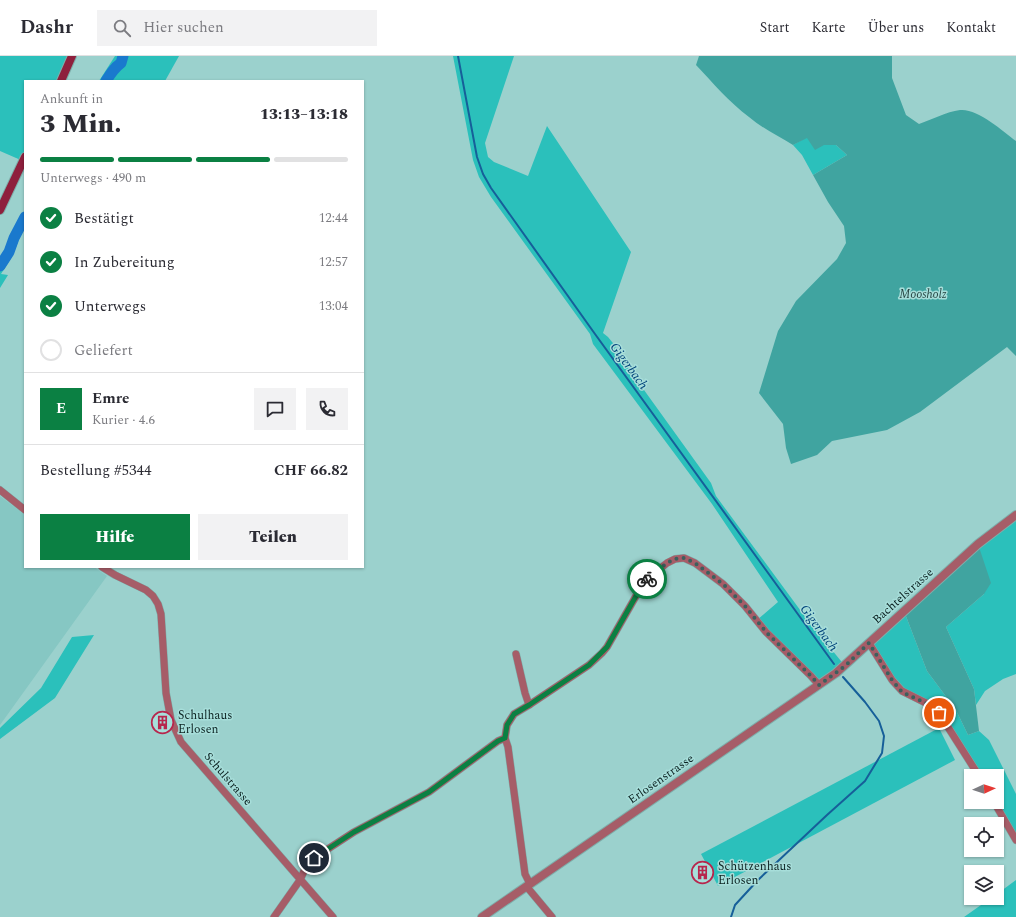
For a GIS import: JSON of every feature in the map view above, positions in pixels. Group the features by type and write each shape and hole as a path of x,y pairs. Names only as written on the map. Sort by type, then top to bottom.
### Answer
{"main road":[{"path":"61,80 72,56"},
{"path":"0,210 24,159"}],"street":[{"path":"0,490 24,509"},
{"name":"Bachtelstrasse","path":"805,694 845,666 978,544 1016,515"},
{"path":"552,917 528,886 525,874 509,755 505,738 507,725 514,714 589,665 602,653 607,647 644,582 667,563 675,559 684,558 695,563 723,584 745,606 766,632 819,685"},
{"name":"Schulstrasse","path":"104,568 146,590 153,596 158,604 161,614 166,693 171,720 181,742 333,917"},
{"path":"869,643 892,680 902,692 932,706 939,713 975,769"},
{"path":"516,654 529,705"},
{"name":"Erlosenstrasse","path":"482,917 805,694"},
{"path":"274,917 300,880 305,869 314,858 354,832 429,792 498,741 505,738"},
{"path":"998,809 1016,840"}],"shaded area":[{"path":"0,56 74,56 62,80 24,80 24,159 23,161 0,151"},
{"path":"115,56 179,56 166,80 100,80"},
{"path":"453,56 514,56 485,143 488,157 494,162 528,176 547,126 631,252 603,333 621,353 626,365 711,483 716,496 806,618 845,666 819,685 757,620 778,602 712,504 593,344 590,334 491,197 479,177 473,160"},
{"path":"807,137 824,145 836,145 847,155 813,175 802,155 793,145"},
{"path":"24,212 24,228 13,255 1,274 8,275 0,288 0,260"},
{"path":"0,496 24,514 24,568 95,568 107,576 0,725"},
{"path":"1016,515 1016,674 1003,679 985,691 976,705 974,689 946,627 984,594 978,544"},
{"path":"904,611 927,671 956,710 968,735 979,731 989,740 1004,769 975,769 939,713 902,691 869,643"},
{"path":"94,635 55,698 0,739 0,728 41,688 72,637"},
{"path":"939,728 955,760 718,886 701,854"},
{"path":"1004,770 1016,794 1016,840 1000,809 1004,809"},
{"path":"1016,880 1016,917 964,917 981,905 1004,905 1004,889"}],"green space":[{"name":"Moosholz","path":"699,56 892,56 892,78 906,115 919,124 950,112 967,110 990,121 1016,141 1016,356 1007,347 920,412 887,430 832,441 817,455 791,464 786,448 783,424 759,393 778,331 796,301 837,259 846,243 844,226 828,202 813,175 847,155 836,145 824,145 815,150 807,138 793,145 759,125 721,92 696,65"},
{"path":"978,544 991,583 984,594 946,627 974,689 979,731 968,735 956,710 927,671 904,611"}],"waterway":[{"path":"107,80 116,67 121,63 123,56"},
{"name":"Gigerbach","path":"458,56 477,157 483,174 491,188 834,664"},
{"path":"0,266 9,252 14,238 24,219"},
{"name":"Gigerbach","path":"731,917 735,905 758,880 865,781 882,753 884,736 879,721 843,677"}],"way so far":[{"path":"647,579 667,563 675,559 684,558 695,563 723,584 745,606 766,632 819,685 845,666 869,643 892,680 902,692 932,706 939,713"}],"place":[{"name":"Schulhaus Erlosen","path":"162,722"},
{"name":"Schützenhaus Erlosen","path":"703,873"}],"route":[{"path":"314,858 354,832 429,792 498,741 505,738 507,725 514,714 589,665 602,653 647,579"}]}
